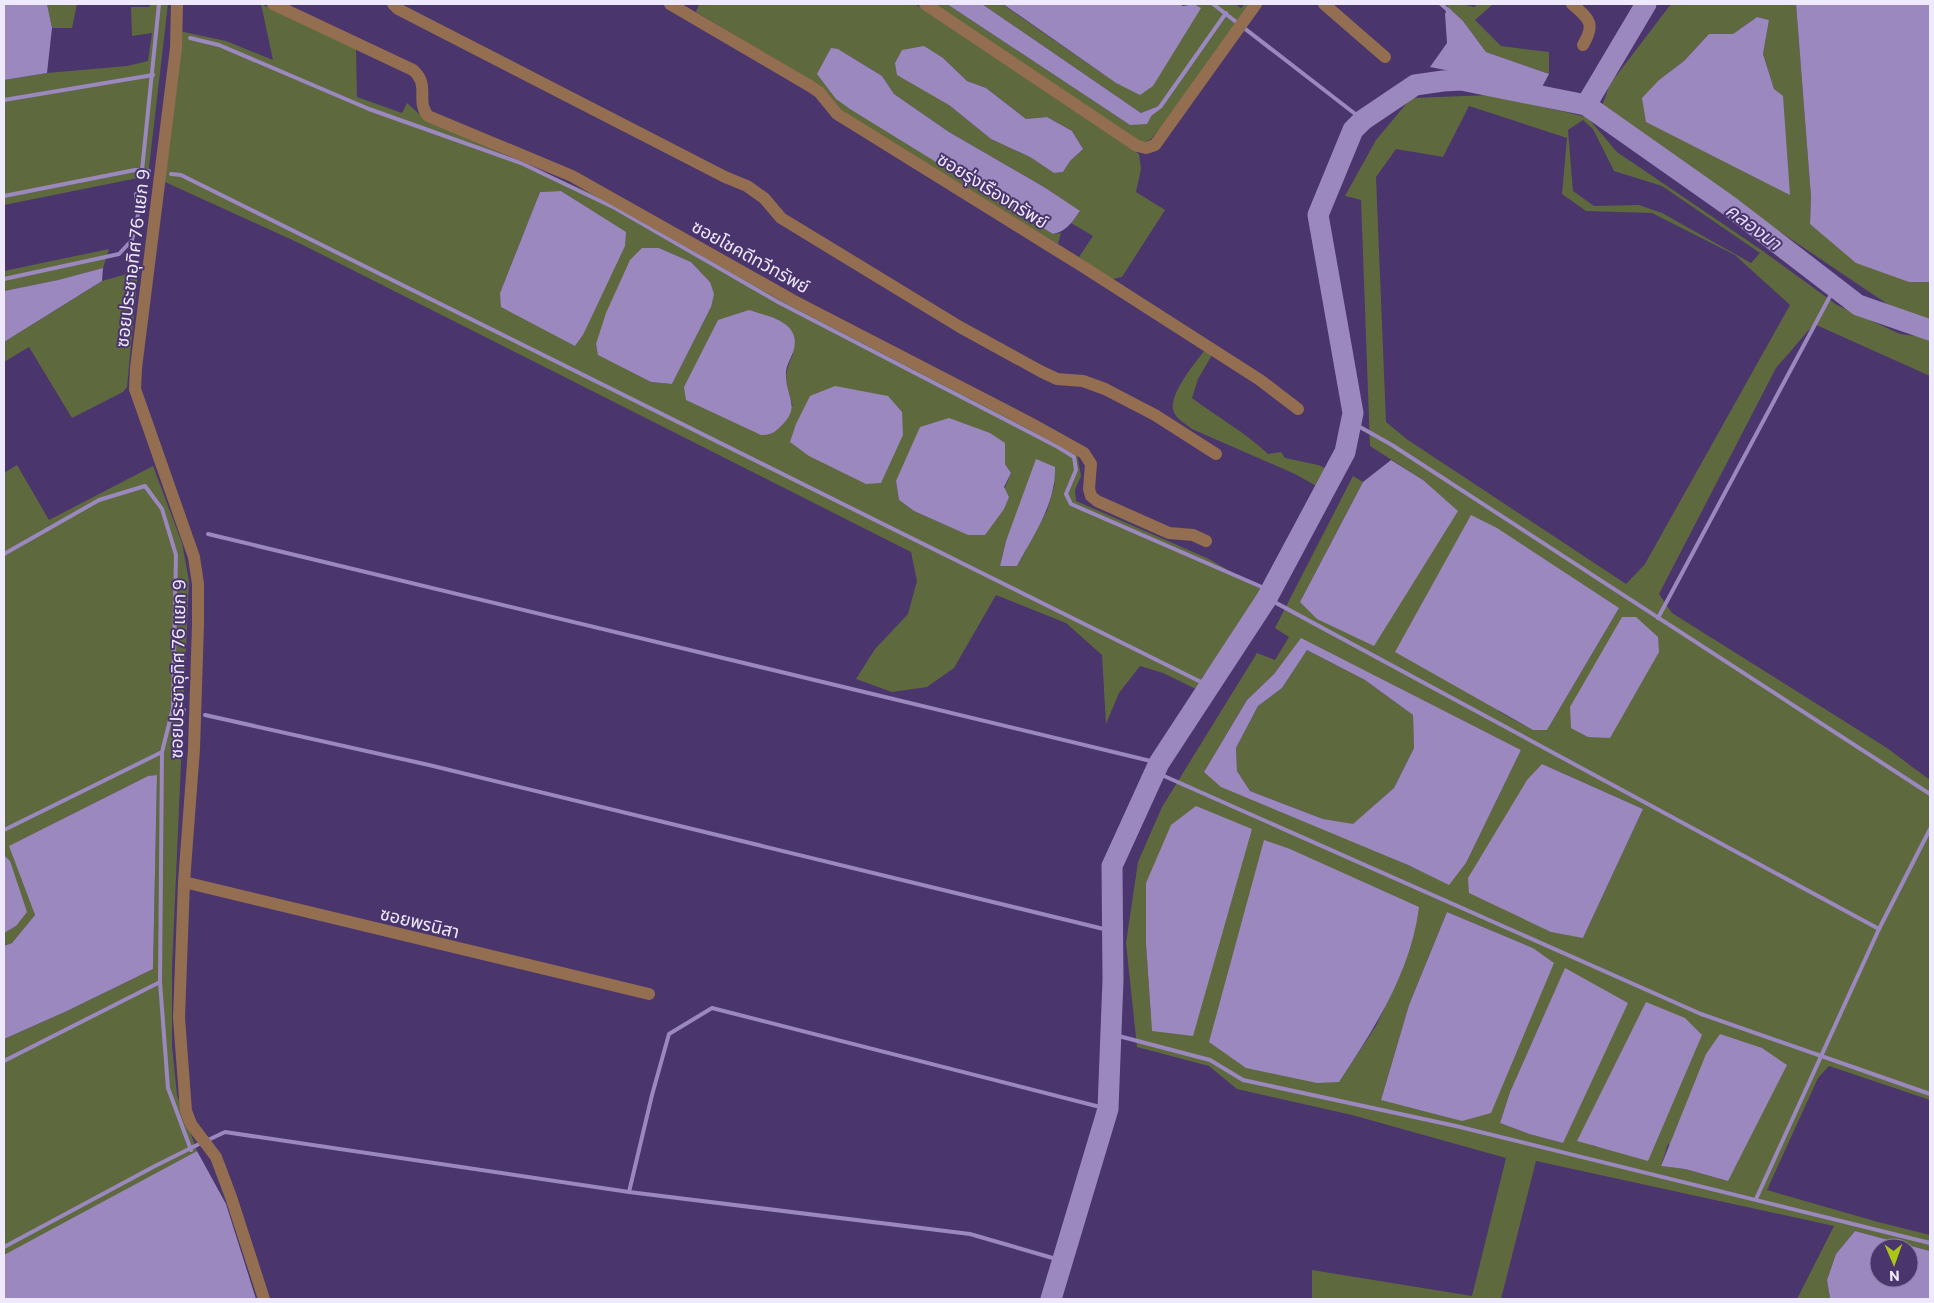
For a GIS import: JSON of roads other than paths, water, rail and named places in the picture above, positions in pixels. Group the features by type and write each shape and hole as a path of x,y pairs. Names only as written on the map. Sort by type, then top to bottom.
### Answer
{"street":[{"name":"ซอยประชาอุทิศ 76 แยก 9","path":"177,4 176,48 135,389 194,556 198,584 194,749 184,882 179,1018 186,1111 191,1124 216,1157 264,1299"},
{"name":"ซอยโชคดีทวีทรัพย์","path":"273,4 414,70 419,75 423,84 423,110 428,116 572,176 794,301 1084,453 1091,464 1090,496 1097,502 1169,533 1193,534 1206,541"},
{"path":"393,4 407,14 716,172 747,186 764,198 781,218 951,322 1042,372 1057,379 1083,381 1106,389 1156,415 1216,454"},
{"name":"ซอยรุ่งเรืองทรัพย์","path":"670,4 810,86 819,92 837,114 1082,266 1260,380 1298,409"},
{"path":"925,4 1137,146 1146,148 1155,145 1256,4"},
{"path":"1324,4 1385,57"},
{"path":"1572,4 1588,18 1590,24 1588,36 1583,45"},
{"name":"ซอยพรนิสา","path":"184,882 459,950 649,994"}],"waterway":[{"path":"142,170 159,4"},
{"path":"1213,4 1363,120"},
{"path":"1441,4 1450,12"},
{"path":"1586,105 1646,4"},
{"path":"1149,115 1160,107 1226,13"},
{"path":"190,38 219,45 369,109 521,163 615,208 778,302 1074,457 1076,470 1066,494 1071,504 1271,591"},
{"path":"1461,80 1462,69"},
{"path":"4,100 153,75"},
{"name":"คลองนา","path":"1051,1299 1108,1109 1113,980 1112,866 1159,763 1267,598 1345,452 1353,413 1318,215 1353,130 1363,120 1415,85 1443,81 1461,80 1586,105 1728,205 1858,305 1930,330"},
{"path":"4,196 135,170 149,171"},
{"path":"171,174 181,175 1209,686"},
{"path":"4,279 119,254 132,240 138,215 136,194"},
{"path":"1658,618 1835,287"},
{"path":"1351,422 1392,445 1930,794"},
{"path":"4,554 99,500 145,486 162,509 176,555 173,708"},
{"path":"208,534 1159,763"},
{"path":"1267,598 1879,929"},
{"path":"4,830 162,752 173,708 184,710"},
{"path":"205,715 429,765 1112,931"},
{"path":"162,752 160,982 168,1088 191,1150"},
{"path":"1155,772 1701,1014 1930,1094"},
{"path":"1756,1199 1879,929 1930,829"},
{"path":"4,1061 160,982"},
{"path":"629,1192 652,1095 669,1034 712,1008 1108,1109"},
{"path":"1111,1034 1210,1060 1243,1080 1456,1126 1930,1243"},
{"path":"208,1140 225,1132 629,1192 970,1234 1063,1261"},
{"path":"4,1247 201,1143"}]}
